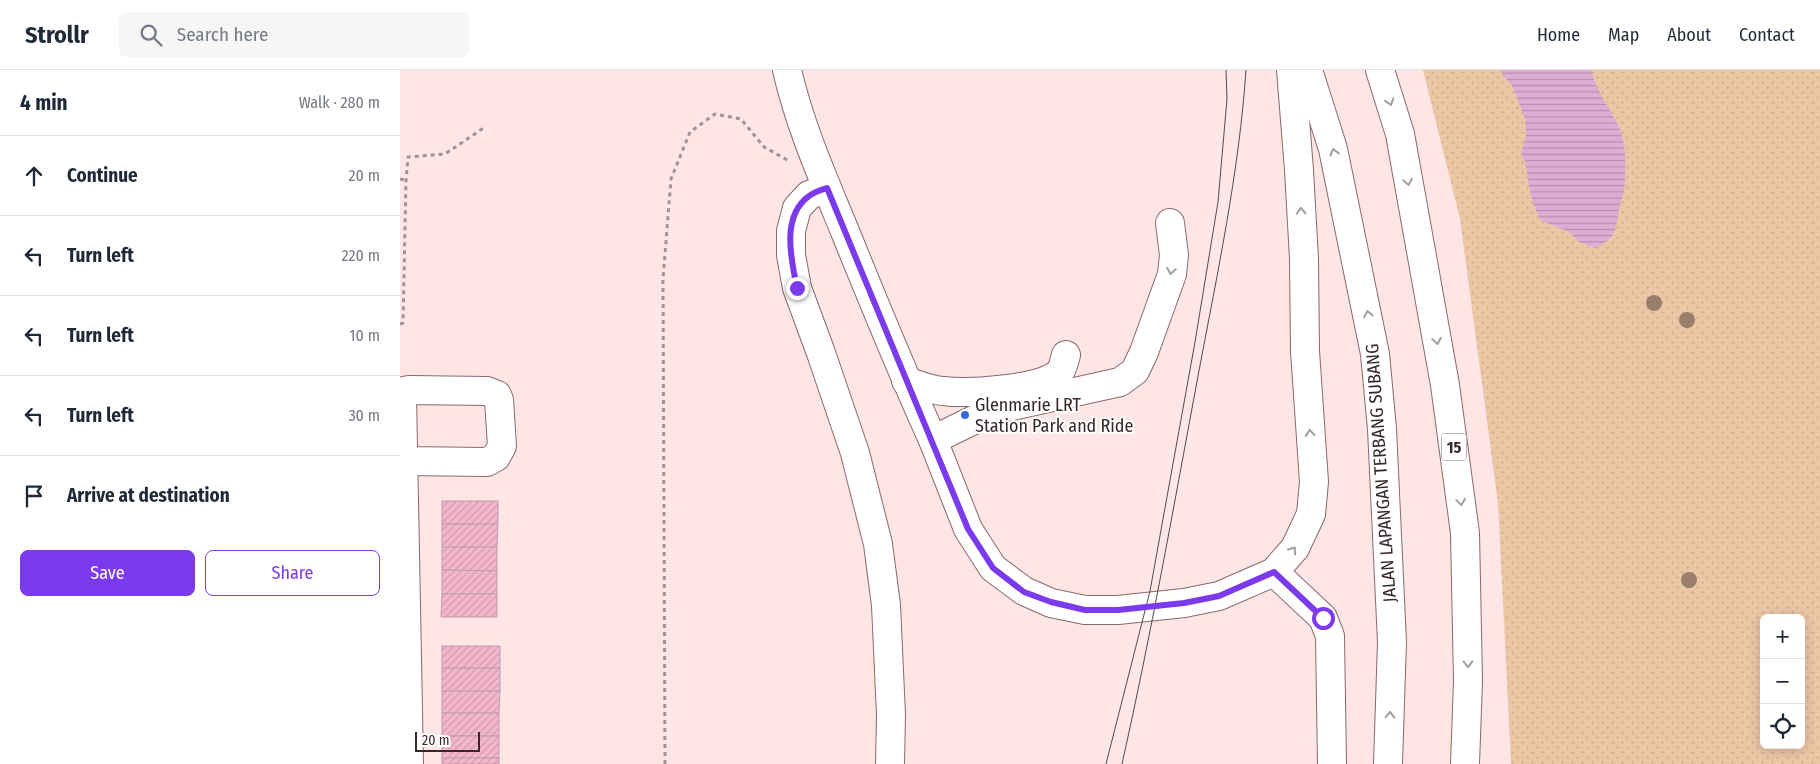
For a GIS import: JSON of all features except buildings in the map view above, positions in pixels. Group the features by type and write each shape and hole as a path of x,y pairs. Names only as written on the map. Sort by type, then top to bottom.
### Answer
{"main road":[{"path":"787,70 795,102 823,178 906,381 933,440 968,529 993,568 1024,592 1051,602 1085,610 1118,610 1184,603 1219,596 1274,572 1296,548 1311,514 1314,482 1306,352 1304,259 1291,70"},
{"name":"JALAN LAPANGAN TERBANG SUBANG","path":"1308,70 1334,148 1375,354 1382,429 1392,642 1388,764"},
{"name":"15","path":"1380,70 1400,134 1445,385 1465,533 1468,681 1465,764"},
{"path":"823,178 797,208 791,231 791,255 797,288 821,352 855,454 878,544 886,605 891,715 890,764"},
{"path":"933,440 994,410 1120,382 1135,371 1144,352 1172,274 1174,255 1170,223"},
{"path":"906,381 942,391 978,392 1020,386 1047,380 1060,372 1066,355"},
{"path":"402,461 487,462 496,457 502,446 500,400 497,395 487,391 409,390 404,391 402,395 402,461 409,764"},
{"path":"918,408 994,410"},
{"path":"1274,572 1323,618 1330,636 1332,764"}],"path":[{"path":"665,764 663,279 671,179 690,132 715,114 741,119 764,147 823,178"},
{"path":"400,324 403,323 408,157 445,154 485,128"},
{"path":"400,179 406,180"}],"shaded area":[{"path":"1423,70 1820,70 1820,764 1511,764 1498,503 1460,219"},
{"path":"1501,70 1591,70 1599,92 1621,132 1625,157 1624,190 1614,233 1607,241 1595,248 1579,242 1569,232 1542,221 1537,213 1531,197 1525,161 1521,154 1526,136 1525,119 1512,85 1504,77"}],"tram line":[{"path":"1106,764 1150,591 1195,342 1218,202 1227,99 1226,70"},
{"path":"1122,764 1152,619 1220,262 1233,185 1246,70"}],"place":[{"name":"Glenmarie LRT Station Park and Ride","path":"965,415"}],"route":[{"path":"797,288 791,255 791,231 797,208 809,195 827,188 906,381 933,440 968,529 993,568 1024,592 1051,602 1085,610 1118,610 1184,603 1219,596 1274,572 1323,618"}]}
